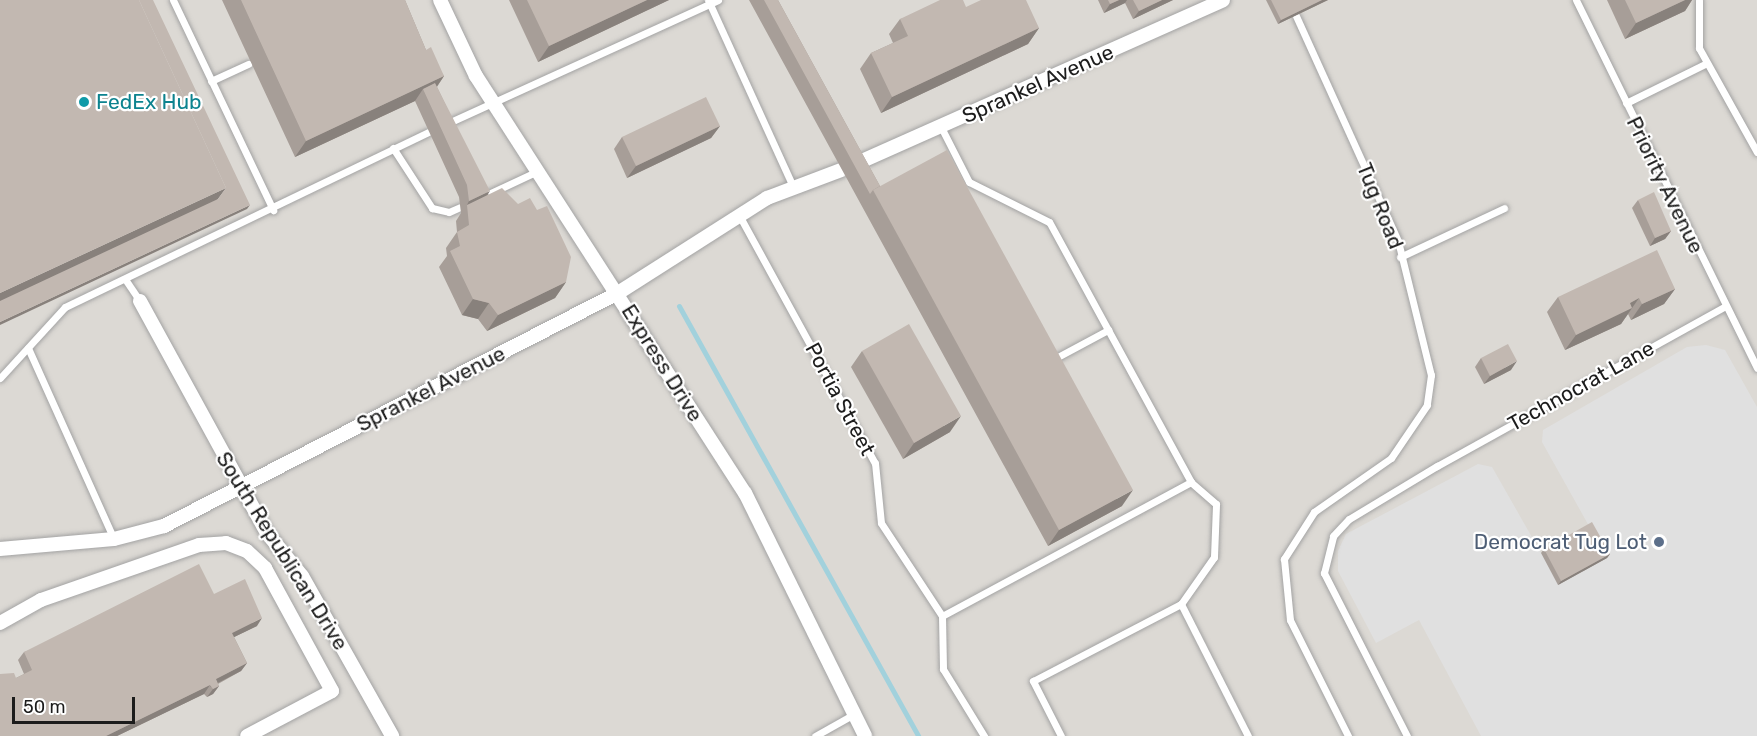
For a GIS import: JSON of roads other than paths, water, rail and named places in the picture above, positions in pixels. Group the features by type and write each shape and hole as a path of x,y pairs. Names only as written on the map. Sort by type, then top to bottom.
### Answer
{"street":[{"name":"Express Drive","path":"440,0 494,104 745,493 865,736"},
{"name":"Sprankel Avenue","path":"0,549 114,539 164,526 239,485 618,293 739,215 1223,0"},
{"name":"South Republican Drive","path":"140,301 267,534 302,576 392,736"},
{"path":"0,623 41,600 199,545 226,543 247,551 265,568 332,691 247,736"}],"lane":[{"path":"174,0 273,210"},
{"path":"441,126 494,104 709,2 718,0"},
{"name":"Priority Avenue","path":"1576,0 1724,307 1757,368"},
{"path":"1699,0 1696,40 1756,155"},
{"path":"709,2 794,189"},
{"name":"Tug Road","path":"1296,16 1390,219 1431,375 1427,405 1391,458 1314,512 1284,559 1290,620 1348,736"},
{"path":"1626,104 1707,63"},
{"path":"212,81 248,64"},
{"path":"941,127 969,182 1049,222 1191,482 1216,504 1214,557 1181,604 1033,681 1061,736"},
{"path":"0,378 65,308 273,210 428,132"},
{"path":"393,148 432,208 449,212 460,207"},
{"path":"478,199 538,171"},
{"path":"1400,257 1504,208"},
{"name":"Portia Street","path":"739,215 875,463 881,523 942,616"},
{"path":"125,279 140,301"},
{"name":"Technocrat Lane","path":"1407,736 1332,594 1324,573 1325,553 1350,519 1437,465 1724,307"},
{"path":"1050,362 1108,330"},
{"path":"28,348 114,539"},
{"path":"984,736 943,669 942,616 1191,482"},
{"path":"1181,604 1248,736"},
{"path":"814,736 854,714"}],"waterway":[{"path":"679,306 918,736"}],"place":[{"name":"FedEx Hub","path":"84,102"},
{"name":"Democrat Tug Lot","path":"1659,542"}]}
